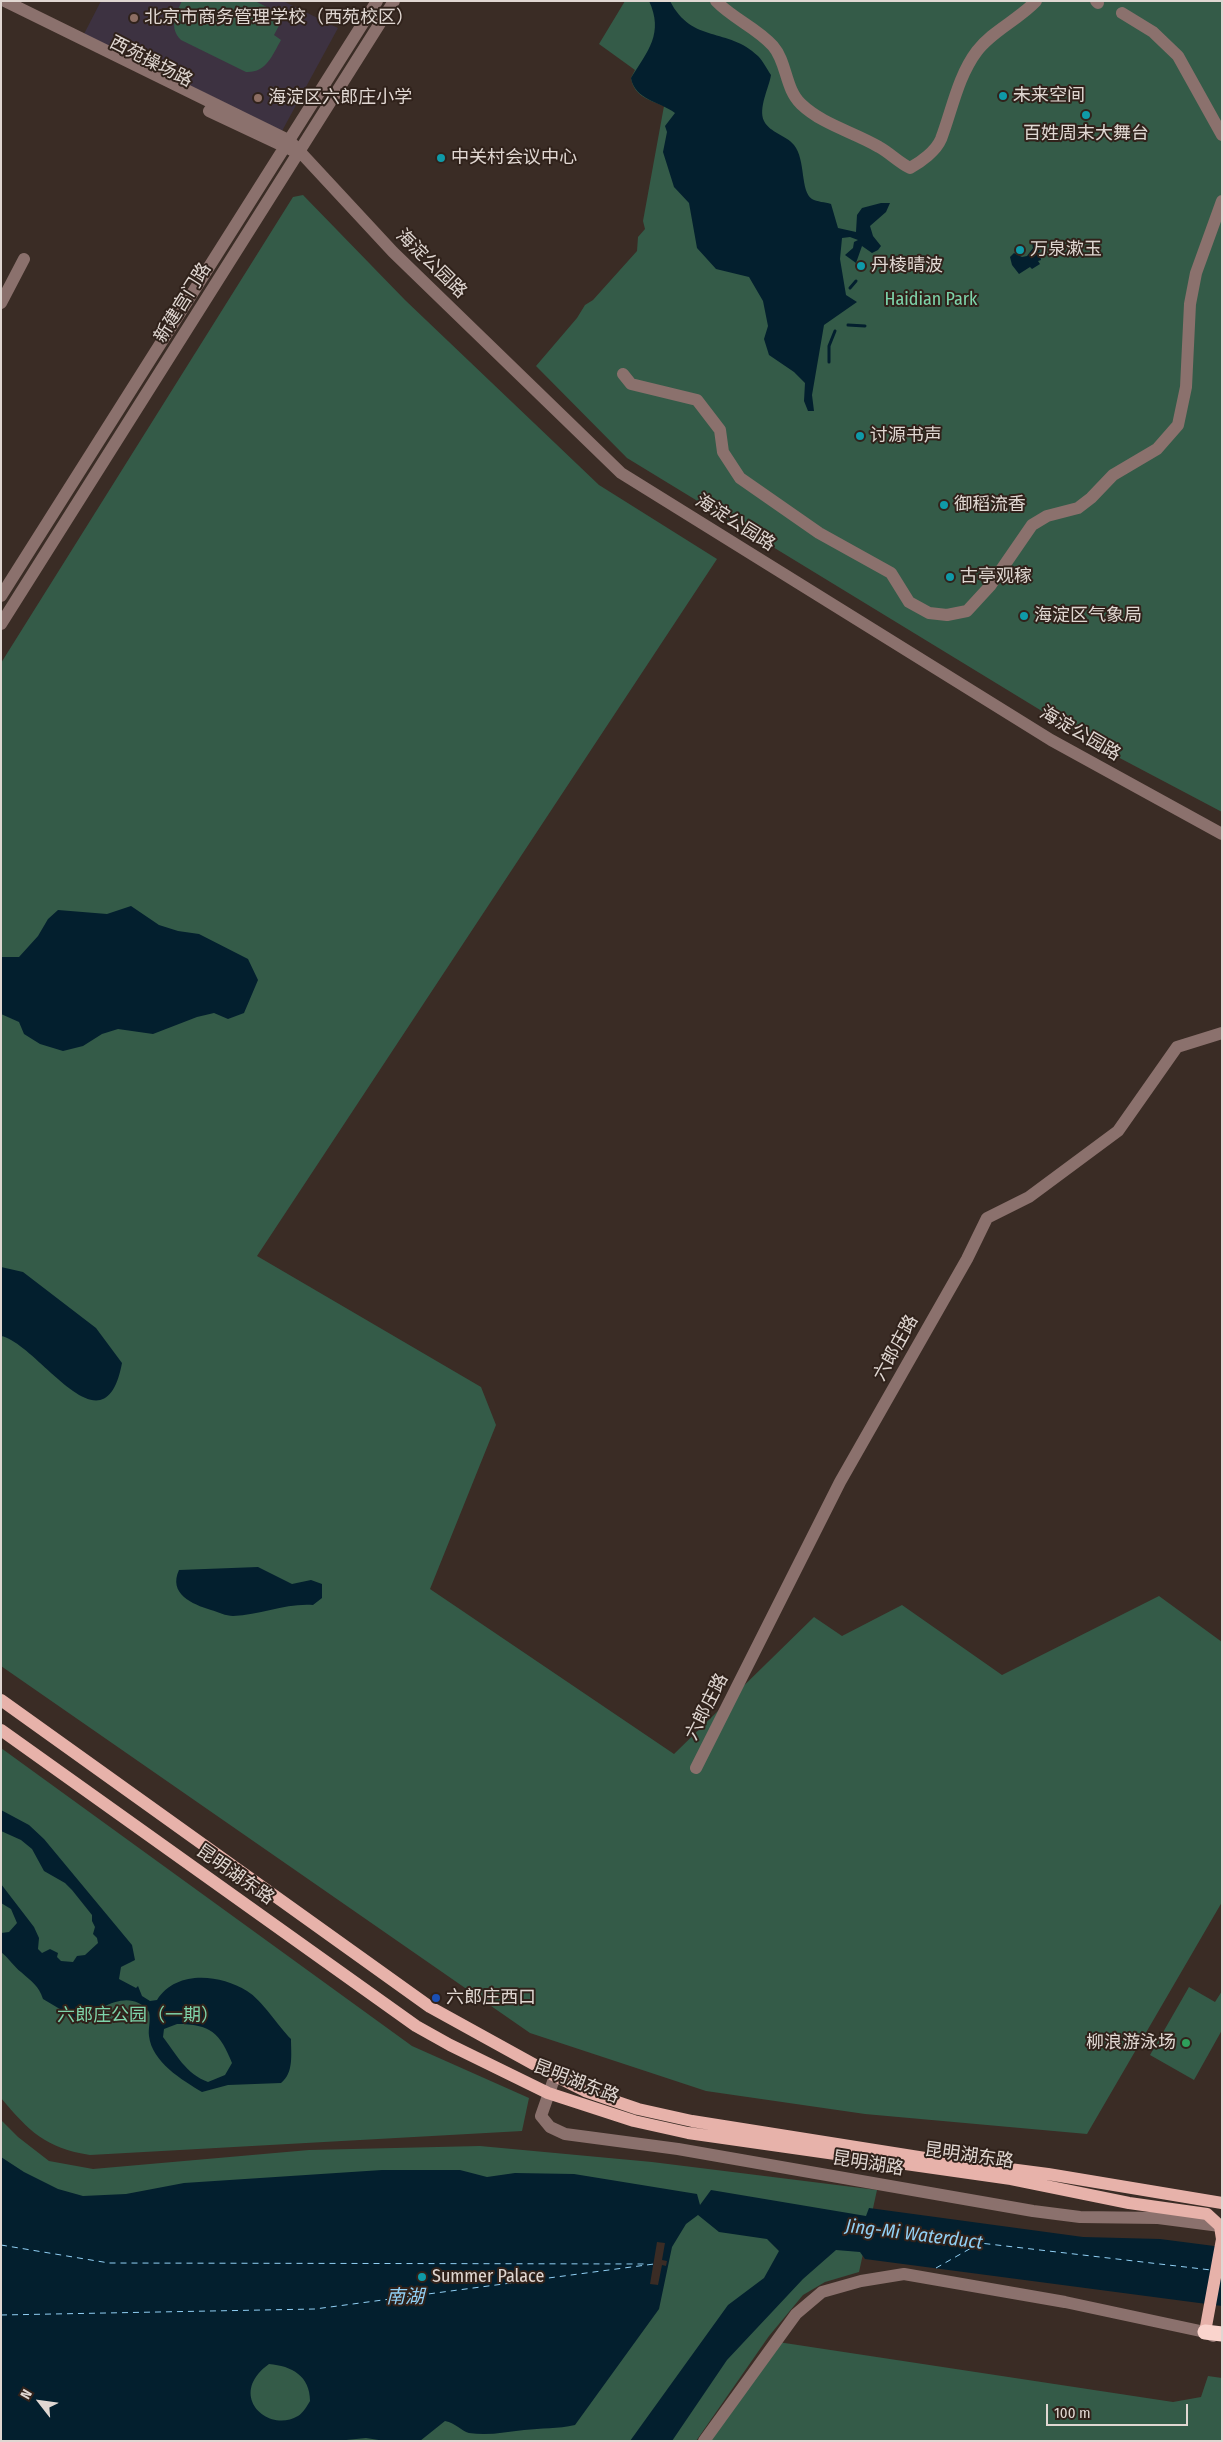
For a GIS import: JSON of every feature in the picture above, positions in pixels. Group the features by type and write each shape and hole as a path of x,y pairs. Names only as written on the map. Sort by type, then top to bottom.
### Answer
{"highway":[{"path":"1205,2332 1222,2334"}],"main road":[{"name":"昆明湖东路","path":"1,1700 430,2007 585,2091 638,2109 692,2121 925,2158 1048,2174 1222,2203"},
{"name":"昆明湖东路","path":"1,1730 416,2026 450,2046 548,2093 634,2121 688,2133 1011,2179 1129,2203 1200,2212 1207,2214 1221,2234"},
{"path":"1205,2332 1221,2234"}],"street":[{"name":"西苑操场路","path":"6,1 288,145"},
{"name":"新建宫门路","path":"1,596 288,145 377,1"},
{"name":"新建宫门路","path":"1,624 394,1"},
{"path":"716,1 732,16 749,24 774,48 792,91 801,104 821,118 879,147 898,162 910,168 922,162 940,140 958,89 977,51 990,38 1022,16 1036,1"},
{"name":"西苑操场路","path":"1,7 288,145"},
{"path":"1122,13 1153,32 1178,56 1222,135"},
{"name":"海淀公园路","path":"288,145 300,152 393,252 621,473 1051,740 1222,834"},
{"path":"623,374 631,384 697,400 720,430 723,452 740,478 819,533 891,573 909,602 929,613 947,614 967,611 990,586 1032,525 1048,516 1078,508 1092,498 1114,475 1157,450 1178,425 1186,387 1190,304 1196,272 1222,201"},
{"path":"1,303 24,259"},
{"name":"六郎庄路","path":"696,1768 840,1482 961,1270 987,1218 1029,1197 1118,1131 1177,1047 1222,1033"},
{"name":"昆明湖路","path":"555,2076 542,2116 550,2126 565,2134 678,2149 1033,2211 1080,2217 1158,2218 1221,2234"},
{"path":"704,2441 796,2314 822,2292 861,2281 904,2274 1065,2302 1205,2332 1222,2340"}],"shaded area":[{"name":"海淀区六郎庄小学","path":"101,1 283,1 338,28 282,131 84,34"}],"green space":[{"path":"182,1 255,1 284,16 274,35 281,40 263,67 253,72 246,72 181,40 175,31 174,21"},
{"name":"Haidian Park","path":"625,1 1222,1 1222,812 1114,755 627,458 536,366 577,318 585,305 593,300 637,251 638,237 645,229 643,221 664,106 639,93 635,89 631,78 635,70 599,44"},
{"path":"303,195 405,300 599,485 717,559 257,1256 481,1387 496,1425 430,1589 674,1754 814,1617 842,1636 902,1605 1002,1675 1159,1596 1222,1642 1222,1902 1087,2134 865,2114 706,2091 530,2033 1,1666 1,663 293,197"},
{"name":"六郎庄公园（一期）","path":"1,1748 412,2046 529,2098 522,2131 90,2155 61,2148 39,2136 20,2120 1,2098"},
{"name":"柳浪游泳场","path":"1189,1987 1215,2002 1222,1991 1222,2030 1194,2080 1150,2055"},
{"name":"南湖","path":"1,2120 18,2137 49,2161 93,2169 309,2150 480,2146 652,2162 877,2190 859,2272 825,2282 803,2295 769,2336 696,2441 1,2441"},
{"path":"778,2342 1173,2402 1201,2397 1208,2376 1222,2378 1222,2441 707,2441"}],"water":[{"path":"649,1 670,1 679,15 689,24 700,30 735,41 747,47 760,58 771,75 762,110 764,121 770,128 794,145 798,151 808,195 814,200 831,204 838,228 856,232 857,215 862,208 881,203 890,203 886,212 870,226 873,236 881,246 878,250 872,253 862,246 856,263 845,255 853,248 854,242 858,240 850,237 842,238 840,259 846,295 857,302 824,325 812,395 814,411 808,411 804,401 805,383 794,372 769,355 764,339 768,326 763,301 749,277 716,269 697,248 689,203 674,187 663,152 667,132 665,126 675,113 642,96 633,85 631,78 652,41 655,23"},
{"path":"1032,243 1040,251 1037,254 1040,255 1041,260 1038,261 1040,264 1032,269 1030,267 1019,274 1012,265 1010,257 1014,253 1022,257 1027,256 1033,248"},
{"path":"131,906 159,925 178,931 199,934 248,959 258,980 244,1013 228,1019 214,1013 197,1017 153,1034 118,1029 102,1034 83,1046 63,1051 40,1044 24,1034 19,1022 1,1014 1,957 19,957 38,936 48,919 58,910 107,914"},
{"path":"1,1267 23,1272 96,1328 122,1363 113,1389 101,1400 86,1398 69,1388 16,1343 1,1336"},
{"path":"258,1567 292,1584 311,1580 322,1584 322,1598 313,1605 293,1606 254,1614 230,1616 204,1608 190,1601 179,1592 177,1586 176,1578 179,1570"},
{"path":"1,1810 29,1825 44,1839 132,1945 135,1960 121,1967 119,1979 136,1988 138,1986 142,1996 150,2001 157,2000 165,1990 175,1984 186,1979 199,1978 224,1981 236,1985 253,1995 291,2039 291,2063 285,2079 281,2083 228,2085 202,2092 169,2069 156,2054 149,2036 149,2012 141,2005 133,2001 115,2002 80,2021 43,1999 34,1984 1,1952 1,1933 9,1932 17,1923 11,1909 1,1903 1,1884 34,1927 39,1938 38,1949 42,1953 50,1949 58,1953 57,1957 61,1961 73,1962 77,1956 85,1955 98,1943 97,1938 93,1934 95,1927 92,1915 65,1883 44,1871 32,1849 21,1840 1,1831","holes":["177,2024 189,2024 206,2028 213,2032 223,2044 232,2063 225,2075 208,2082 200,2078 182,2063 163,2037 164,2029"]},
{"name":"南湖","path":"1,2157 24,2172 58,2189 83,2196 126,2194 184,2183 382,2170 460,2170 487,2177 515,2173 574,2174 697,2194 700,2205 711,2190 866,2216 869,2208 1083,2237 1160,2239 1222,2247 1222,2306 865,2259 860,2252 836,2250 803,2279 727,2360 672,2441 630,2441 728,2305 764,2278 779,2251 767,2239 719,2232 698,2215 686,2224 672,2247 659,2309 575,2425 483,2434 463,2431 452,2423 445,2421 420,2441 385,2441 366,2438 336,2441 1,2441","holes":["269,2364 277,2365 298,2374 307,2385 309,2392 310,2401 303,2411 298,2416 286,2420 275,2420 264,2416 251,2399 251,2388 257,2376"]}],"pier":[{"path":"657,2242 665,2243 662,2260 667,2261 666,2266 662,2265 658,2285 650,2284"}],"waterway":[{"path":"850,288 856,281"},
{"path":"848,325 865,326"},
{"path":"829,362 829,346 835,331"}],"ferry route":[{"path":"936,2268 980,2243 1211,2270"},
{"path":"1,2245 109,2263 648,2264"},
{"path":"1,2315 315,2309 654,2264"}],"place":[{"name":"北京市商务管理学校（西苑校区）","path":"134,18"},
{"name":"未来空间","path":"1003,96"},
{"name":"海淀区六郎庄小学","path":"258,98"},
{"name":"百姓周末大舞台","path":"1086,115"},
{"name":"中关村会议中心","path":"441,158"},
{"name":"万泉漱玉","path":"1020,250"},
{"name":"丹棱晴波","path":"861,266"},
{"name":"讨源书声","path":"860,436"},
{"name":"御稻流香","path":"944,505"},
{"name":"古亭观稼","path":"950,577"},
{"name":"海淀区气象局","path":"1024,616"},
{"name":"六郎庄西口","path":"436,1998"},
{"name":"柳浪游泳场","path":"1186,2043"},
{"name":"Summer Palace","path":"422,2277"}],"water label":[{"name":"Jing-Mi Waterduct","path":"914,2235"}]}
